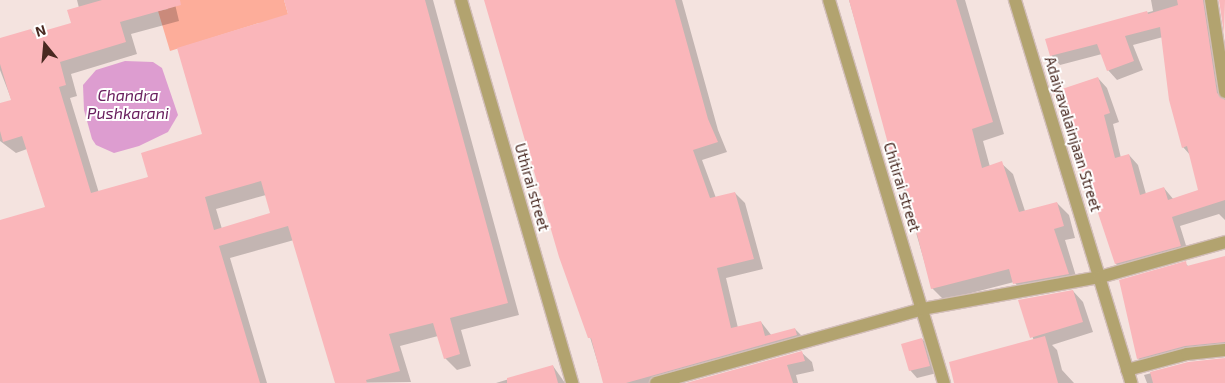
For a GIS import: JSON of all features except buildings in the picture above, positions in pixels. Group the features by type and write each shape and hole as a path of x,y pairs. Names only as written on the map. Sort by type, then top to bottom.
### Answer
{"street":[{"name":"Uthirai street","path":"461,0 572,383"},
{"name":"Chitirai street","path":"829,0 944,383"},
{"name":"Adaiyavalainjaan Street","path":"1015,0 1131,383"},
{"path":"1211,0 1225,92"},
{"path":"656,383 922,309 1100,277 1225,242"},
{"path":"1127,370 1187,354 1225,350"}],"shaded area":[{"path":"166,0 284,0 380,336 259,23 170,51 158,11 168,9"}],"water":[{"name":"Chandra Pushkarani","path":"125,61 153,62 162,68 178,115 168,132 139,146 114,153 96,145 92,139 84,110 83,85 96,70"}]}
